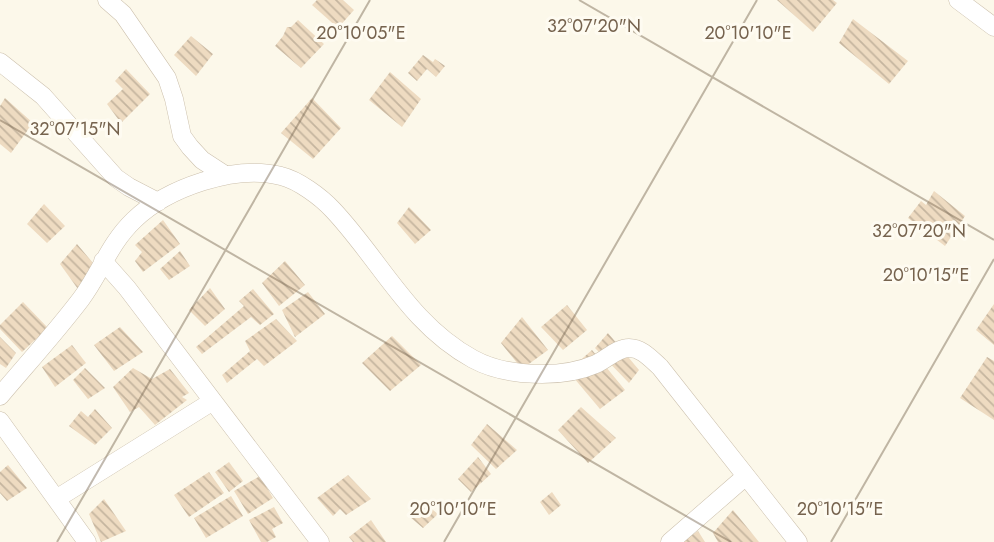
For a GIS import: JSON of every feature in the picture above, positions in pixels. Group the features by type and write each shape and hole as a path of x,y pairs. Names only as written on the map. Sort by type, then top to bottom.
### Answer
{"street":[{"path":"107,0 129,7 167,78 182,136 202,160 225,175"},
{"path":"958,0 991,19"},
{"path":"0,62 43,96 116,178 158,202"},
{"path":"0,396 83,296 115,241 135,218 158,202 194,185 225,175 254,173 281,176 301,184 332,209 426,324 448,344 474,360 509,373 527,374 583,369 621,349 635,349 646,354 660,367 799,542"},
{"path":"103,261 127,288 320,542"},
{"path":"56,499 213,401"},
{"path":"0,421 88,542"},
{"path":"670,542 746,476"}],"building":[{"path":"317,0 343,0 354,10 338,28 312,5"},
{"path":"777,0 833,0 837,3 813,32"},
{"path":"853,19 908,61 889,84 839,43"},
{"path":"298,20 324,44 301,68 275,46 287,27 291,27"},
{"path":"191,36 213,54 196,76 174,55"},
{"path":"423,55 445,66 436,77 427,69 417,81 408,73"},
{"path":"126,69 150,94 121,123 107,104 123,89 115,81"},
{"path":"390,72 421,99 402,127 369,100"},
{"path":"5,98 33,123 11,153 0,144 0,106"},
{"path":"312,98 341,128 313,159 281,133"},
{"path":"934,191 965,216 945,246 908,218 921,201 926,205"},
{"path":"44,204 65,226 47,243 27,224"},
{"path":"409,207 431,230 415,244 397,223"},
{"path":"163,220 180,244 143,272 135,261 142,252 135,245"},
{"path":"77,244 98,269 83,296 60,264"},
{"path":"180,251 190,266 169,280 160,269"},
{"path":"285,261 305,285 279,306 262,283"},
{"path":"210,288 225,309 205,326 189,310"},
{"path":"253,289 274,314 260,325 251,317 202,354 196,347 244,306 239,301"},
{"path":"308,292 325,314 295,337 282,310"},
{"path":"23,302 48,328 22,352 0,329 0,325"},
{"path":"994,304 994,345 976,330"},
{"path":"567,305 587,330 563,350 541,327"},
{"path":"522,317 548,350 522,369 501,343"},
{"path":"276,319 297,341 264,366 257,359 227,383 222,375 250,351 245,341"},
{"path":"120,327 143,352 114,371 94,345"},
{"path":"608,333 639,370 629,383 595,348"},
{"path":"392,336 421,365 390,391 362,363"},
{"path":"0,337 16,353 6,368 0,364"},
{"path":"72,345 86,363 55,387 42,367"},
{"path":"592,350 625,390 600,409 568,371"},
{"path":"987,357 994,361 994,420 960,398"},
{"path":"85,368 105,388 88,399 73,380"},
{"path":"133,368 152,379 170,369 189,393 182,397 187,400 155,425 139,407 130,412 113,387"},
{"path":"581,407 616,438 588,463 558,430"},
{"path":"95,409 112,428 95,445 69,426 81,411 88,417"},
{"path":"487,424 517,450 496,469 471,445"},
{"path":"478,457 491,474 471,492 458,479"},
{"path":"229,462 243,481 229,492 215,472"},
{"path":"8,465 27,488 7,501 0,493 0,472"},
{"path":"209,472 224,493 189,517 174,495"},
{"path":"348,475 371,499 346,515 340,509 333,516 317,498"},
{"path":"260,476 273,498 248,514 234,491"},
{"path":"552,492 561,505 549,515 540,502"},
{"path":"231,496 243,516 206,538 194,518"},
{"path":"104,499 126,531 101,542 89,514"},
{"path":"423,502 438,514 423,528 410,517"},
{"path":"274,507 283,523 272,529 276,537 261,542 249,520"},
{"path":"733,510 759,542 718,542 713,533"},
{"path":"371,520 386,542 353,542 349,537"},
{"path":"698,531 705,542 681,542"}]}
